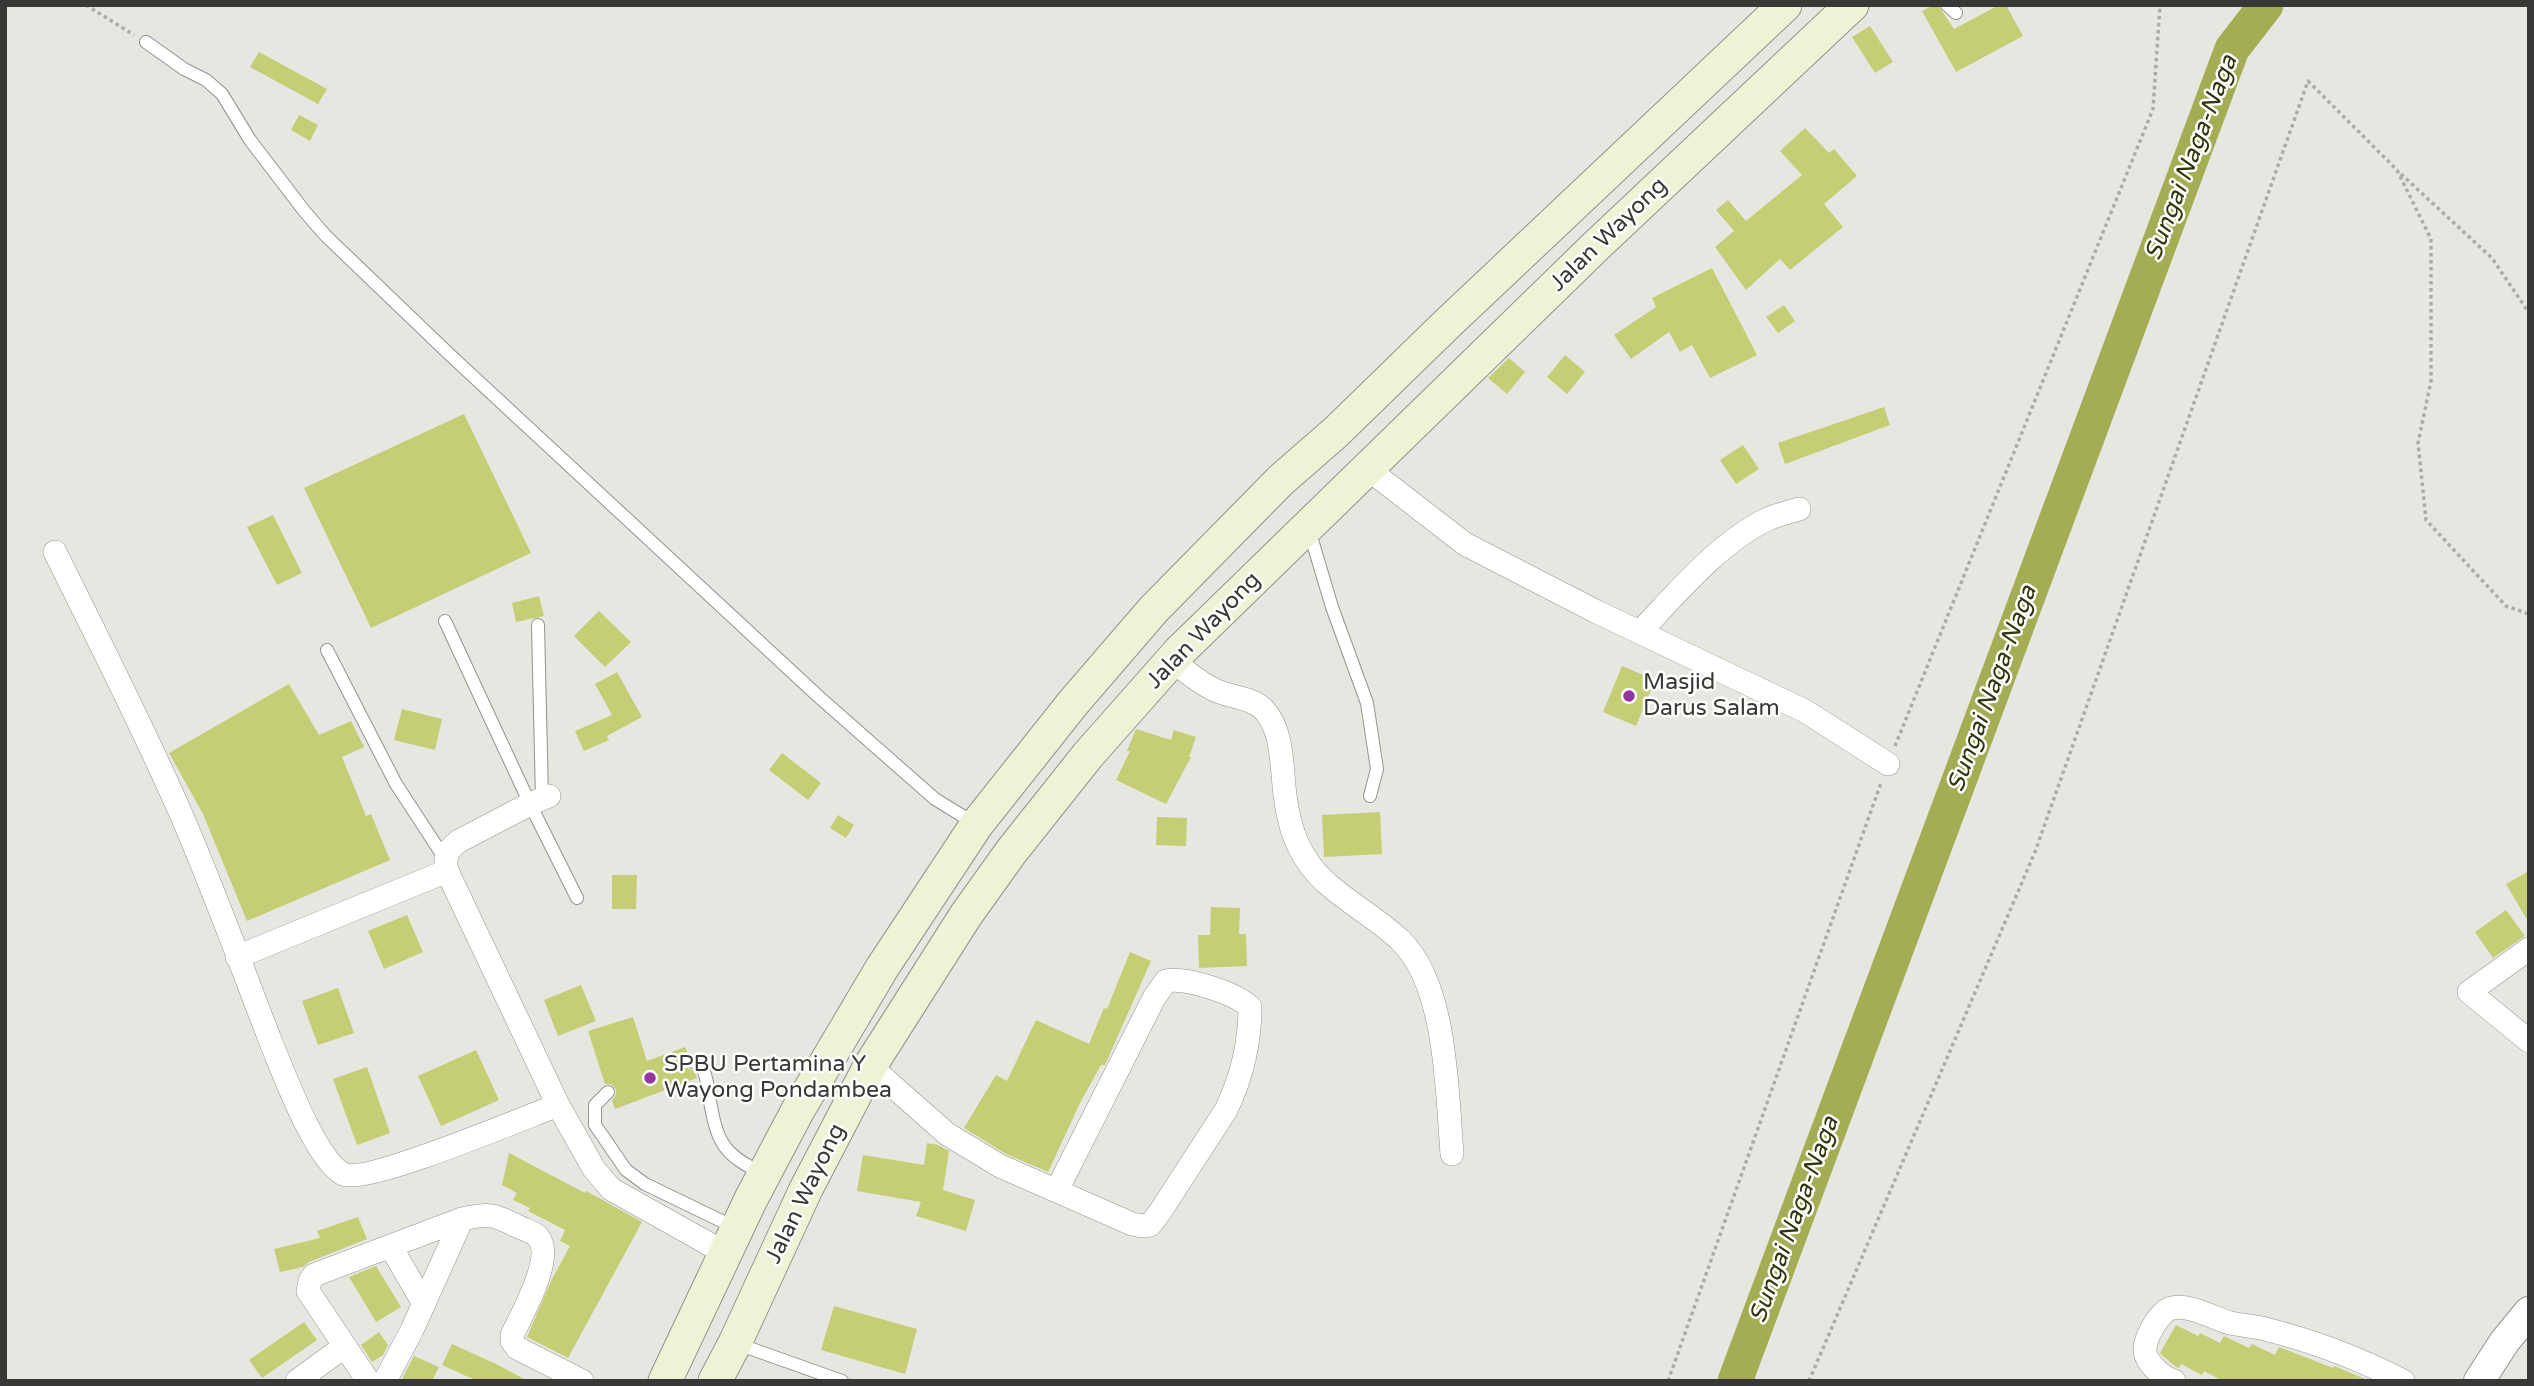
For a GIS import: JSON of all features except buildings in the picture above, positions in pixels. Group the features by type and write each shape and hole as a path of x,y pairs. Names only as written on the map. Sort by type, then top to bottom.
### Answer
{"main road":[{"name":"Jalan Wayong","path":"665,1381 764,1174 798,1110 882,968 977,824 1054,726 1154,609 1281,480 1336,432 1785,5"},
{"name":"Jalan Wayong","path":"715,1381 806,1189 870,1066 966,915 1011,852 1088,755 1172,660 1307,527 1596,246 1852,5"},
{"path":"1054,726 1088,755"}],"street":[{"path":"1368,469 1465,544 1805,711 1888,764"},
{"path":"1640,632 1691,579 1737,539 1767,519 1799,509"},
{"path":"55,552 150,744 182,817 297,1108 334,1166 344,1175 393,1167 558,1105"},
{"path":"1172,660 1209,688 1249,700 1264,709 1277,735 1286,806 1296,842 1309,864 1327,883 1401,940 1417,957 1425,973 1438,1021 1445,1067 1452,1154"},
{"path":"540,800 459,841 450,848 446,865 558,1105 594,1169 611,1189 731,1241"},
{"path":"237,957 446,865"},
{"path":"2529,949 2469,992 2529,1041"},
{"path":"870,1066 947,1134 970,1149 1020,1175 1132,1224 1150,1225 1226,1110 1235,1092 1250,1023 1250,1007 1232,996 1186,981 1166,981 1154,998 1057,1191"},
{"path":"368,1381 308,1291 310,1281 319,1271 462,1220 487,1214 501,1217 537,1236 542,1244 544,1265 512,1335 512,1341 517,1348 582,1381"},
{"path":"385,1381 462,1220"},
{"path":"391,1247 424,1304"},
{"path":"2174,1381 2169,1380 2154,1366 2146,1357 2144,1348 2160,1315 2172,1308 2187,1309 2309,1342 2346,1354 2403,1381"},
{"path":"2479,1381 2505,1341 2529,1312"},
{"path":"297,1381 345,1346"}],"lane":[{"path":"146,42 222,94 250,140 305,212 458,363 828,706 935,799 977,824"},
{"path":"1307,527 1316,548 1332,607 1367,703 1377,769 1370,796"},
{"path":"445,621 540,800 577,898"},
{"path":"538,625 540,800"},
{"path":"327,650 396,784 446,865"},
{"path":"691,1061 701,1064 707,1073 718,1138 728,1153 764,1174"},
{"path":"608,1092 595,1105 595,1125 626,1170 731,1241"},
{"path":"735,1343 842,1381"}],"path":[{"path":"86,5 146,42"},
{"path":"1668,1381 1888,764 2153,110 2160,5"},
{"path":"1809,1381 2035,852 2308,81 2397,170 2492,258 2529,313"},
{"path":"2397,170 2431,239 2431,381 2418,443 2427,520 2506,607 2529,614"}],"waterway":[{"name":"Sungai Naga-Naga","path":"1735,1381 2232,49 2266,5"}],"place":[{"name":"Masjid Darus Salam","path":"1629,696"},
{"name":"SPBU Pertamina Y Wayong Pondambea","path":"650,1078"}]}
